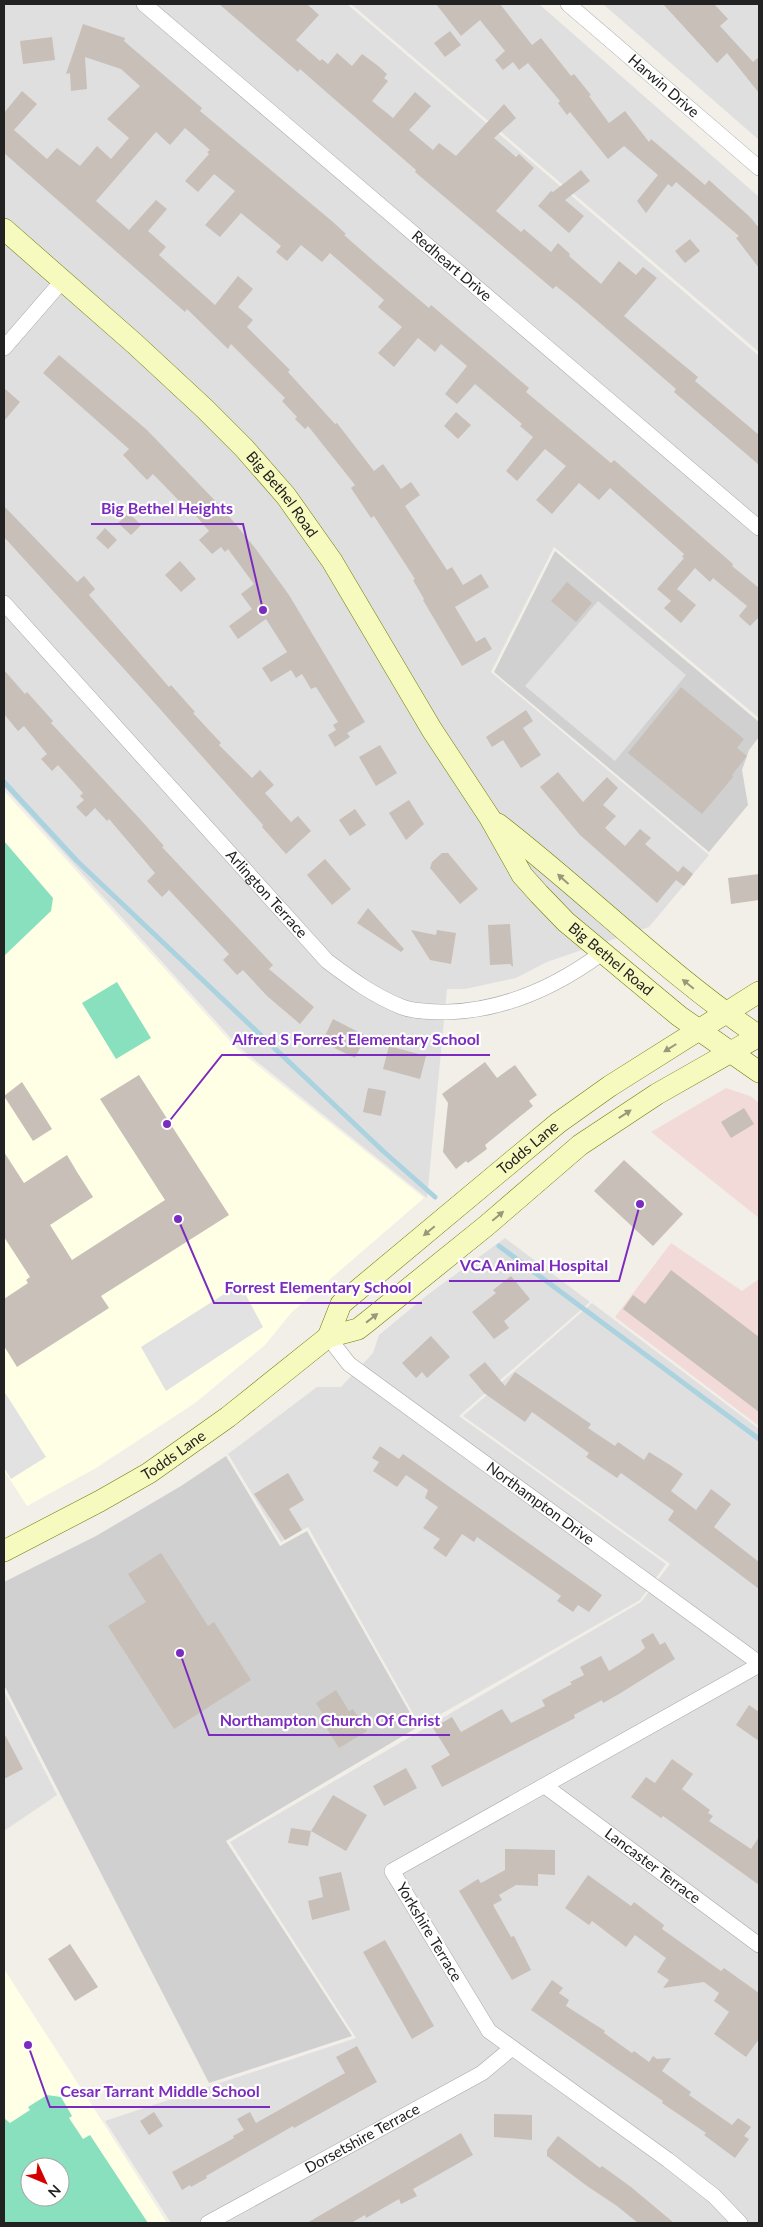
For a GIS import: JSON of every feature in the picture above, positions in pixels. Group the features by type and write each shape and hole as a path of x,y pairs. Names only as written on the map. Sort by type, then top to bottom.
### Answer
{"main road":[{"name":"Big Bethel Road","path":"4,230 63,280 205,409 244,448 286,496 332,561 432,730 490,818 522,876 566,922 602,953 699,1031 759,1072"},
{"name":"Big Bethel Road","path":"490,818 536,853 594,906 726,1014 759,1036"},
{"name":"Todds Lane","path":"328,1337 341,1304 436,1226 514,1158 610,1086 759,992"},
{"name":"Todds Lane","path":"4,1551 100,1501 160,1465 228,1417 328,1337 358,1329 612,1122 693,1072 759,1036"}],"street":[{"name":"Redheart Drive","path":"144,4 759,528"},
{"name":"Harwin Drive","path":"568,4 759,168"},
{"path":"4,348 63,280"},
{"name":"Arlington Terrace","path":"4,602 327,961 362,987 404,1007 436,1012 472,1011 507,1004 543,989 580,970 602,953"},
{"name":"Northampton Drive","path":"328,1337 349,1364 759,1664"},
{"name":"Yorkshire Terrace","path":"740,2223 714,2196 668,2160 489,2031 392,1871 759,1664"},
{"name":"Lancaster Terrace","path":"545,1786 759,1945"},
{"name":"Dorsetshire Terrace","path":"208,2223 482,2073 512,2048"}],"shaded area":[{"path":"4,4 347,4 759,356 759,718 554,547 491,672 709,855 649,927 547,962 516,978 465,989 447,989 427,1198 240,1048 4,787"},
{"path":"351,4 539,4 759,197 759,352"},
{"path":"603,4 759,4 759,140"},
{"path":"555,551 759,722 759,737 749,750 742,770 748,805 709,852 494,672"},
{"path":"598,601 686,675 615,761 525,686"},
{"path":"4,791 238,1050 424,1198 291,1313 265,1345 195,1403 96,1468 27,1506 4,1470"},
{"path":"726,1088 750,1096 759,1103 759,1218 651,1132"},
{"path":"505,1238 590,1302 459,1416 666,1564 640,1600 420,1726 308,1527 281,1542 228,1454 317,1387 341,1387 373,1353 379,1335 426,1296"},
{"path":"671,1243 742,1291 759,1279 759,1426 615,1317"},
{"path":"240,1284 263,1327 166,1391 141,1347"},
{"path":"592,1303 759,1429 759,2223 171,2223 105,2121 356,2038 230,1842 641,1602 670,1564 463,1416"},
{"path":"4,1391 46,1457 11,1479 4,1468"},
{"path":"226,1456 280,1546 307,1531 418,1727 226,1841 352,2036 209,2083 4,1685 4,1582 96,1536 181,1486"},
{"path":"4,1691 57,1795 4,1831"},
{"path":"4,1969 102,2121 167,2223 4,2223"}],"green space":[{"path":"4,841 53,898 51,911 4,956"},
{"path":"117,982 151,1038 116,1059 82,1003"},
{"path":"47,2095 61,2097 72,2116 69,2118 83,2139 90,2135 148,2223 4,2223 4,2118 10,2123 30,2110 28,2107"}],"building":[{"path":"219,4 307,4 319,15 296,40 320,61 322,59 328,64 337,53 352,66 362,54 377,65 387,74 384,78 388,81 372,101 393,118 415,92 431,106 409,130 433,150 439,143 456,156 504,104 516,118 494,138 516,157 519,154 534,168 496,211 521,232 524,229 551,252 558,243 570,254 569,256 601,284 619,261 636,275 643,267 657,278 624,316 698,377 695,381 759,435 759,465 674,392 676,389 577,303 556,286 553,289 415,172 416,170 300,69 298,72"},
{"path":"436,4 500,4 532,45 541,38 571,76 574,74 591,95 589,96 609,123 625,111 649,142 651,139 705,185 709,180 751,218 759,228 759,268 736,238 739,236 676,182 672,187 668,184 646,213 637,201 658,175 624,146 608,159 570,112 567,115 558,103 560,101 528,63 519,70 513,62 503,70 495,60 505,51 480,20 461,36"},
{"path":"663,4 714,4 728,19 720,26 753,62 759,57 759,93 727,53 717,63"},
{"path":"83,24 125,38 124,41 202,108 200,111 333,222 346,234 344,235 429,308 431,305 529,388 526,392 611,463 614,460 733,564 732,566 759,588 759,617 750,626 739,616 747,606 713,578 710,582 695,568 677,589 696,605 681,623 664,608 671,601 657,589 684,558 682,557 684,554 610,488 599,500 579,483 552,514 536,500 566,466 545,449 517,481 506,471 533,437 520,426 522,424 475,384 457,404 445,394 467,366 441,344 435,352 418,338 394,367 378,353 402,327 378,307 384,300 330,253 322,262 301,245 287,261 276,252 281,246 241,213 220,237 205,225 235,191 214,174 198,192 185,181 209,154 207,152 210,150 185,128 170,145 156,132 96,201 129,230 156,200 167,209 148,231 166,247 159,255 215,305 238,276 253,289 238,307 253,320 247,327 290,370 288,372 335,424 337,423 374,471 383,464 401,489 411,482 420,495 405,506 447,570 452,567 463,585 481,574 489,587 455,607 476,642 485,637 492,649 462,666 423,600 413,580 415,579 374,516 371,518 351,488 355,485 308,426 305,429 295,419 297,417 282,401 285,398 231,344 228,349 187,309 185,312 4,153 4,113 22,91 37,104 14,130 47,159 57,148 80,166 97,146 111,159 129,138 107,119 140,86 121,69 85,57 87,89 71,91 70,73 66,74"},
{"path":"450,31 461,45 445,57 434,43"},
{"path":"52,37 55,60 23,64 20,41"},
{"path":"581,170 590,181 565,200 584,216 569,233 538,206 551,191 553,192"},
{"path":"690,239 700,251 685,263 675,251"},
{"path":"59,355 147,430 224,510 255,548 289,595 365,722 347,733 350,737 335,747 328,735 336,730 333,725 338,722 316,687 311,689 302,674 296,678 291,670 271,682 262,668 287,652 266,619 238,639 229,626 252,609 241,594 254,584 228,549 225,552 221,547 212,554 199,540 209,531 190,509 188,510 153,474 147,480 123,455 129,449 43,373"},
{"path":"4,388 20,402 4,421"},
{"path":"456,412 471,425 458,439 444,426"},
{"path":"4,506 77,582 84,576 95,589 89,595 169,687 171,685 195,712 193,713 221,743 219,745 252,778 260,770 274,785 265,793 291,822 298,816 311,831 286,854 262,827 263,825 144,691 4,537"},
{"path":"129,513 141,525 131,535 118,523"},
{"path":"105,528 117,540 108,549 96,538"},
{"path":"180,561 196,579 181,592 165,575"},
{"path":"567,582 592,603 576,622 551,601"},
{"path":"4,670 53,721 51,723 164,846 162,847 273,965 269,969 314,1007 300,1024 267,996 243,970 237,975 223,960 229,954 169,890 162,897 147,881 155,873 109,819 107,821 95,808 86,817 76,807 84,800 80,796 83,793 58,765 52,771 41,759 47,754 24,726 18,731 4,714"},
{"path":"681,687 744,739 737,748 747,756 732,775 733,777 702,814 628,753"},
{"path":"526,710 533,721 523,728 541,755 521,768 503,740 492,747 486,737"},
{"path":"380,745 397,773 376,786 359,757"},
{"path":"558,772 583,802 607,777 618,788 603,805 616,816 605,828 625,846 640,829 651,838 645,844 678,872 683,866 693,874 684,886 676,880 657,903 580,835 540,787"},
{"path":"409,800 424,824 406,840 389,813"},
{"path":"355,809 366,825 350,836 339,820"},
{"path":"442,853 448,853 478,889 460,904 430,868 432,862"},
{"path":"325,859 351,889 332,905 307,875"},
{"path":"759,874 759,900 731,904 728,878"},
{"path":"368,908 404,949 401,952 357,923"},
{"path":"510,924 513,967 510,964 490,965 488,925"},
{"path":"411,930 436,935 437,930 456,933 451,964 430,960"},
{"path":"333,1019 366,1036 355,1058 322,1042"},
{"path":"389,1046 426,1056 420,1079 383,1069"},
{"path":"485,1062 497,1078 515,1065 537,1095 529,1101 533,1106 485,1145 487,1149 456,1169 443,1152 448,1103 442,1094"},
{"path":"139,1075 229,1215 101,1296 109,1308 17,1367 4,1346 4,1299 28,1283 26,1280 30,1277 4,1237 4,1152 24,1183 67,1155 93,1197 50,1225 72,1260 165,1200 100,1099"},
{"path":"22,1082 52,1129 33,1141 4,1096"},
{"path":"368,1088 386,1091 381,1116 363,1112"},
{"path":"744,1108 754,1124 731,1138 721,1122"},
{"path":"624,1160 683,1214 653,1246 594,1191"},
{"path":"671,1270 759,1337 759,1412 623,1309 633,1295 645,1304"},
{"path":"511,1276 530,1299 504,1321 509,1328 494,1339 472,1312 496,1293 493,1290"},
{"path":"431,1336 450,1357 427,1378 422,1372 416,1378 402,1363"},
{"path":"485,1362 505,1386 515,1372 591,1424 588,1428 615,1446 618,1442 644,1460 649,1452 683,1474 671,1491 696,1510 711,1489 731,1504 714,1527 759,1562 759,1589 668,1520 674,1511 621,1473 617,1478 586,1457 589,1453 532,1412 525,1422 484,1393 469,1375"},
{"path":"380,1446 399,1459 403,1454 602,1595 589,1612 578,1605 573,1612 557,1601 561,1596 477,1537 474,1542 462,1534 446,1557 433,1548 440,1539 423,1528 438,1507 425,1498 428,1490 406,1475 397,1487 373,1471 379,1462 372,1458"},
{"path":"288,1473 304,1500 289,1509 302,1530 285,1540 254,1494"},
{"path":"161,1553 208,1626 214,1622 251,1680 174,1729 108,1626 146,1602 128,1574"},
{"path":"653,1633 660,1645 665,1642 675,1659 603,1703 602,1700 574,1715 575,1718 442,1787 431,1766 450,1755 433,1728 452,1717 461,1732 502,1709 511,1723 545,1706 542,1700 572,1684 570,1682 584,1675 580,1667 601,1656 609,1671 645,1648 641,1640"},
{"path":"336,1690 349,1711 353,1709 367,1731 339,1748 325,1726 329,1724 316,1703"},
{"path":"749,1705 759,1712 759,1741 736,1725"},
{"path":"4,1733 23,1769 4,1779"},
{"path":"672,1759 693,1774 682,1789 710,1810 708,1813 713,1816 709,1821 751,1849 759,1837 759,1885 663,1816 661,1818 631,1797 646,1777 655,1783"},
{"path":"406,1768 417,1788 384,1806 373,1786"},
{"path":"333,1795 367,1815 346,1851 311,1831"},
{"path":"291,1828 311,1831 308,1846 288,1843"},
{"path":"505,1849 555,1850 555,1875 538,1874 538,1886 516,1885 499,1895 502,1900 493,1905 511,1937 514,1936 531,1970 512,1980 459,1891 478,1879 481,1883 505,1870"},
{"path":"341,1872 350,1910 312,1920 308,1901 323,1897 319,1877"},
{"path":"588,1875 631,1906 634,1902 664,1925 662,1929 721,1971 724,1968 759,1993 759,2039 746,2057 714,2034 729,2012 714,2001 719,1993 704,1982 663,1988 669,1980 657,1972 666,1958 635,1935 626,1947 592,1921 589,1925 565,1908"},
{"path":"385,1940 434,2026 412,2039 363,1952"},
{"path":"70,1944 98,1987 75,2001 48,1959"},
{"path":"552,1980 563,1988 559,1993 569,2000 566,2006 605,2031 604,2033 632,2053 634,2051 649,2062 653,2056 657,2059 671,2058 662,2071 691,2092 689,2095 732,2125 738,2118 751,2127 744,2136 749,2139 735,2158 704,2135 706,2133 662,2103 663,2101 531,2010"},
{"path":"357,2046 377,2082 294,2128 293,2126 206,2176 207,2178 182,2190 172,2172 234,2138 233,2136 244,2130 237,2119 250,2112 256,2123 345,2073 336,2057"},
{"path":"154,2112 163,2126 149,2135 140,2121"},
{"path":"494,2114 532,2115 532,2140 494,2137"},
{"path":"461,2133 473,2155 413,2189 417,2196 401,2204 399,2199 366,2218 365,2215 351,2223 307,2223"},
{"path":"558,2136 600,2168 602,2166 631,2187 674,2223 638,2223 547,2156 547,2150"}],"waterway":[{"path":"4,782 77,861 383,1151 435,1197"},
{"path":"499,1246 759,1439"}],"place":[{"name":"Big Bethel Heights","path":"263,610"},
{"name":"Alfred S Forrest Elementary School","path":"167,1124"},
{"name":"VCA Animal Hospital","path":"640,1204"},
{"name":"Forrest Elementary School","path":"178,1219"},
{"name":"Northampton Church Of Christ","path":"180,1653"},
{"name":"Cesar Tarrant Middle School","path":"28,2045"}]}
